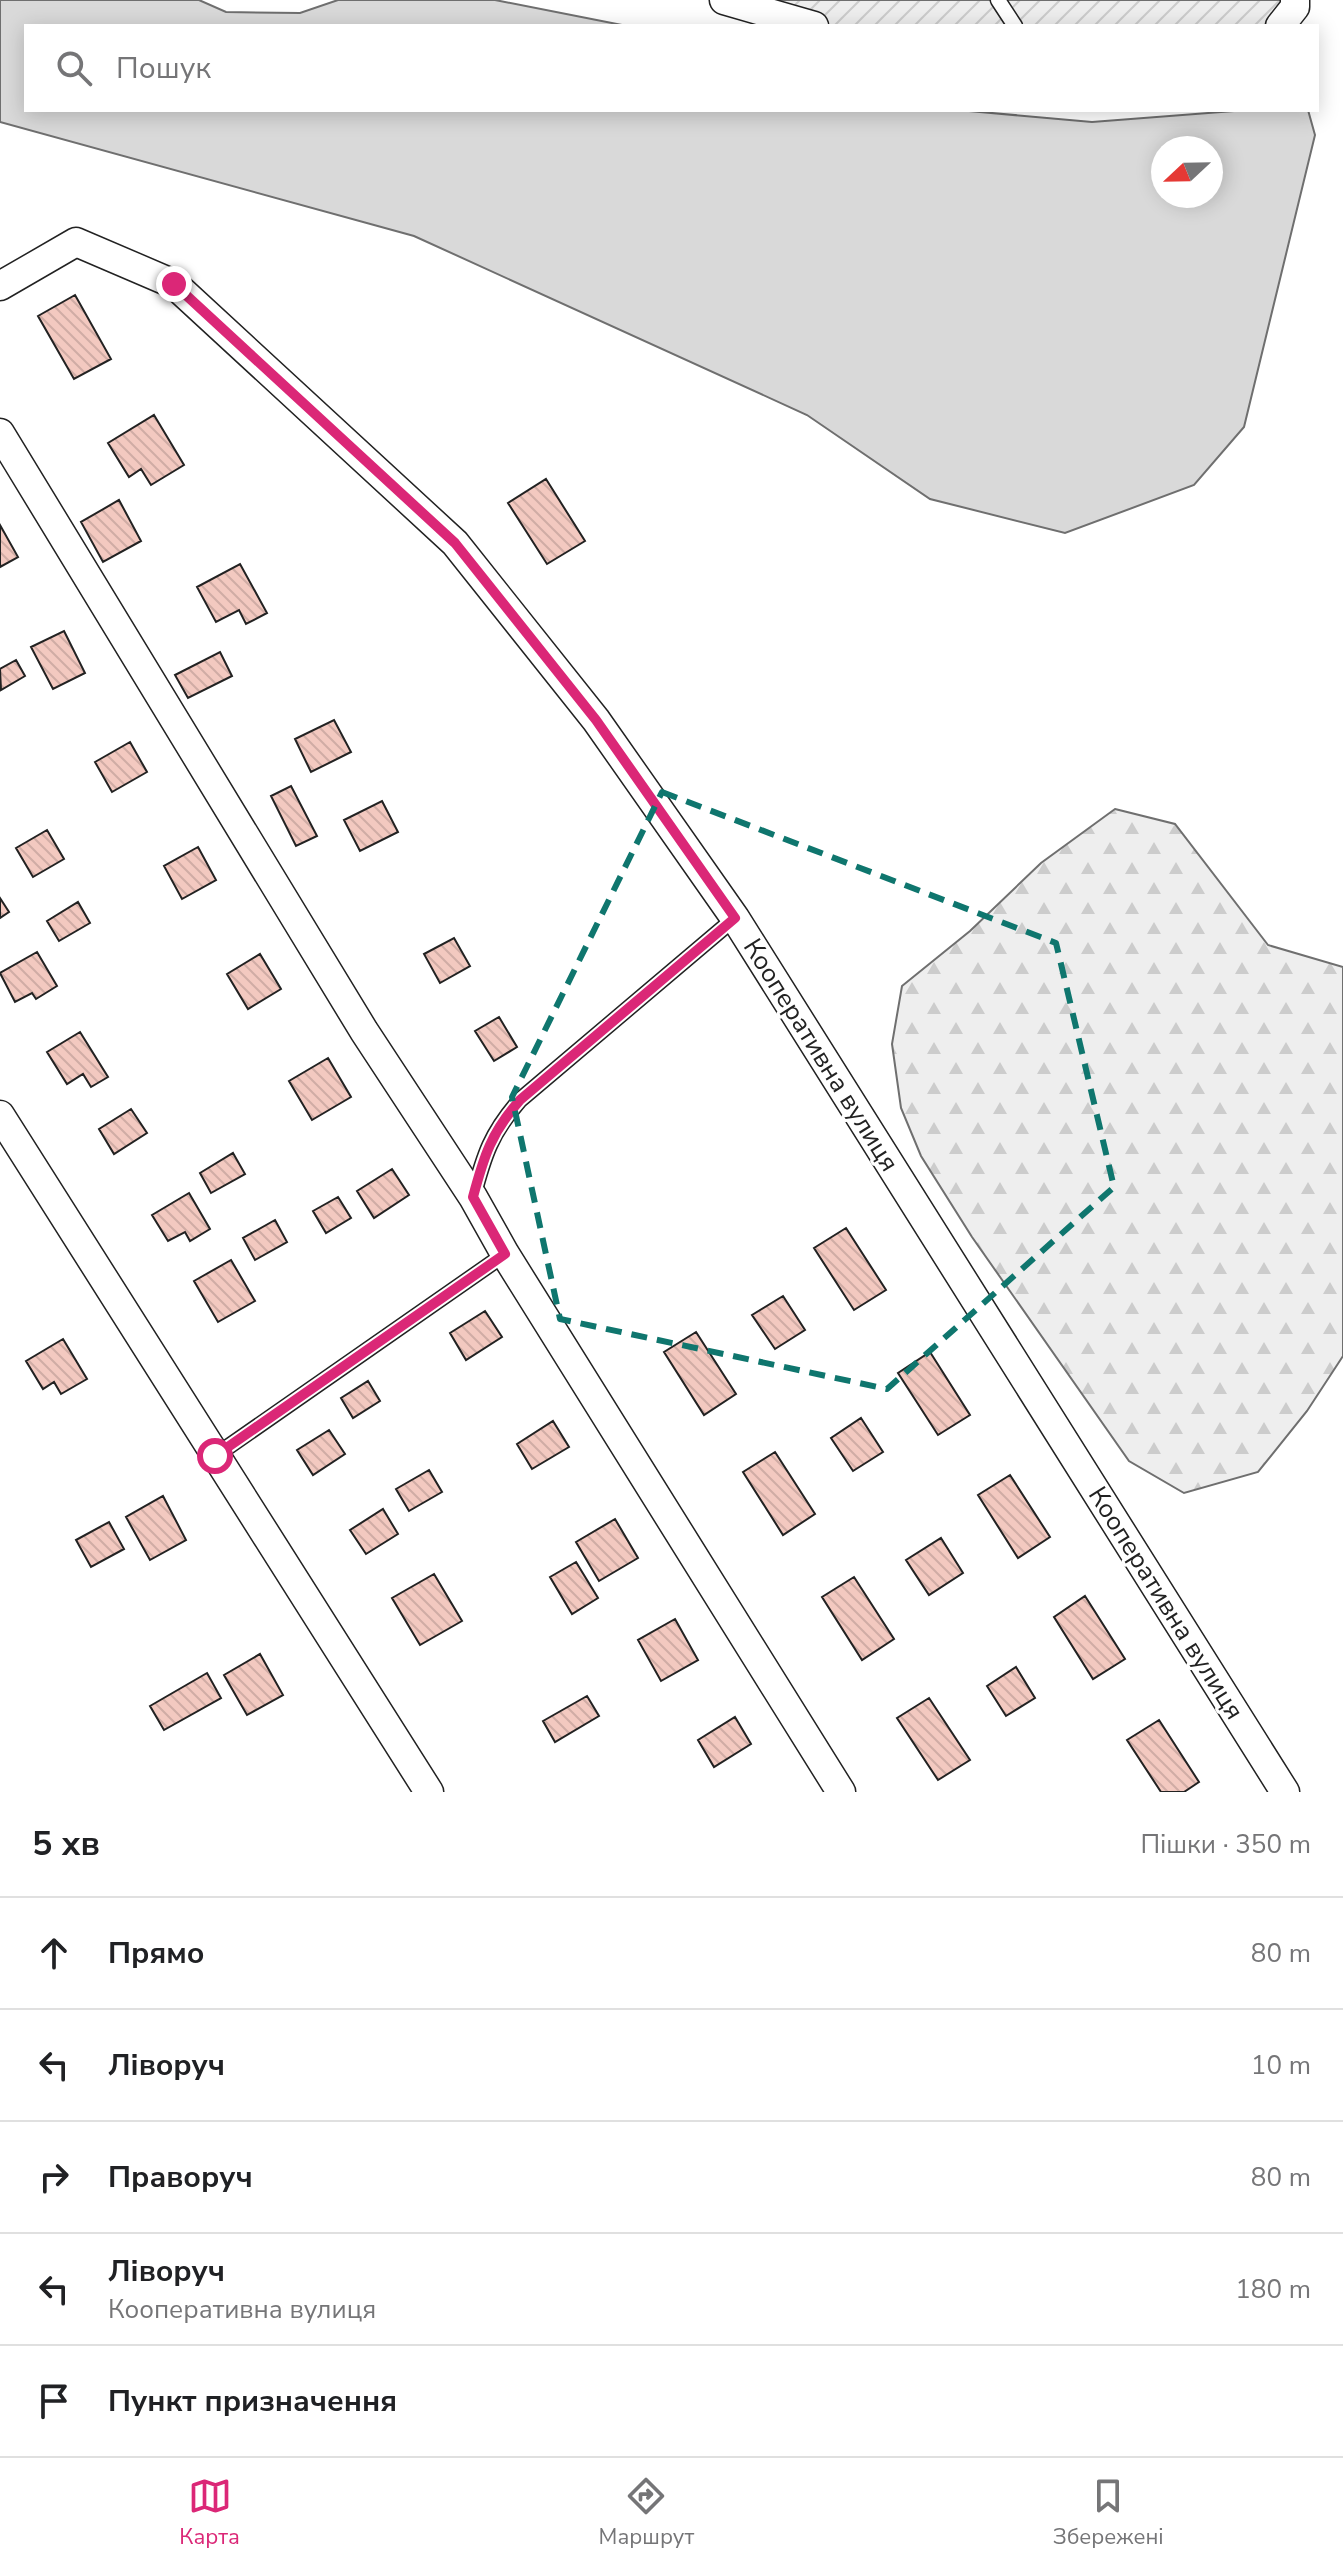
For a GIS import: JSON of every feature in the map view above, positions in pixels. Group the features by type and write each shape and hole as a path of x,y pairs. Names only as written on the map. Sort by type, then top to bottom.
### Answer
{"street":[{"path":"724,0 807,24"},
{"path":"1282,24 1295,7 1295,0"},
{"name":"Кооперативна вулиця","path":"0,286 76,242 174,284 455,543 596,720 735,918 1285,1792"},
{"path":"0,433 364,1031 473,1197 505,1254 841,1792"},
{"path":"0,1115 429,1792"}],"lane":[{"path":"998,0 1014,24"},
{"path":"473,1197 484,1156 494,1134 520,1100 735,918"},
{"path":"215,1456 505,1254"}],"highlighted area":[{"path":"662,792 1056,943 1114,1187 887,1389 560,1319 512,1097"}],"green space":[{"path":"724,0 1295,0 1281,24 807,24"},
{"path":"1115,809 1175,824 1268,945 1343,967 1343,1356 1307,1411 1258,1472 1184,1493 1129,1461 972,1237 921,1156 901,1108 892,1044 902,986 970,931 1041,863"}],"shaded area":[{"path":"0,0 199,0 226,12 300,13 338,0 495,0 617,24 24,24 24,112 980,112 1092,122 1221,112 1309,112 1315,135 1244,427 1194,485 1065,533 930,499 807,415 414,236 0,122"}],"building":[{"path":"75,295 111,359 74,379 38,316"},
{"path":"154,415 184,465 151,485 141,469 129,477 108,443"},
{"path":"546,479 585,541 547,564 508,503"},
{"path":"119,500 141,541 103,562 81,522"},
{"path":"0,525 18,557 0,567"},
{"path":"240,564 267,613 246,624 239,610 216,622 197,587"},
{"path":"64,631 85,673 53,689 31,647"},
{"path":"220,652 232,676 188,698 175,675"},
{"path":"16,660 25,676 1,690 0,669"},
{"path":"334,720 351,752 311,772 295,739"},
{"path":"130,742 147,772 112,792 95,762"},
{"path":"291,786 317,836 296,846 271,796"},
{"path":"382,801 398,832 360,851 344,820"},
{"path":"47,830 64,859 33,877 16,848"},
{"path":"198,847 216,880 182,899 164,866"},
{"path":"0,898 9,912 0,918"},
{"path":"78,902 90,923 59,941 47,921"},
{"path":"454,938 470,966 440,983 424,954"},
{"path":"37,952 57,986 36,999 32,993 15,1002 0,973"},
{"path":"260,954 281,989 248,1009 227,974"},
{"path":"499,1017 517,1047 494,1061 475,1031"},
{"path":"80,1032 108,1077 91,1087 83,1074 67,1084 47,1052"},
{"path":"328,1058 351,1097 312,1120 289,1081"},
{"path":"131,1109 147,1133 114,1154 99,1129"},
{"path":"233,1153 245,1174 211,1193 200,1173"},
{"path":"392,1169 409,1195 374,1218 357,1191"},
{"path":"189,1193 210,1229 190,1241 185,1232 168,1241 152,1215"},
{"path":"338,1197 351,1218 326,1233 313,1211"},
{"path":"275,1220 287,1242 255,1260 243,1238"},
{"path":"846,1228 886,1290 854,1310 814,1248"},
{"path":"231,1260 255,1301 218,1322 194,1281"},
{"path":"783,1296 805,1330 775,1349 752,1315"},
{"path":"485,1311 502,1337 466,1360 450,1333"},
{"path":"696,1332 736,1394 704,1415 664,1352"},
{"path":"63,1339 87,1379 61,1394 54,1382 43,1389 26,1361"},
{"path":"930,1352 970,1415 938,1435 898,1373"},
{"path":"368,1381 380,1401 353,1418 341,1398"},
{"path":"861,1418 883,1452 853,1471 831,1438"},
{"path":"553,1421 569,1447 532,1469 517,1444"},
{"path":"329,1430 345,1454 313,1475 297,1450"},
{"path":"775,1452 815,1514 783,1535 743,1472"},
{"path":"429,1470 442,1492 409,1511 396,1489"},
{"path":"1010,1475 1050,1537 1018,1558 978,1495"},
{"path":"163,1496 186,1540 150,1560 126,1517"},
{"path":"383,1509 398,1534 366,1554 350,1530"},
{"path":"615,1519 638,1558 599,1581 576,1542"},
{"path":"109,1522 124,1549 91,1567 76,1540"},
{"path":"941,1538 963,1573 929,1595 906,1560"},
{"path":"576,1562 598,1598 572,1614 550,1577"},
{"path":"434,1574 462,1621 420,1645 392,1598"},
{"path":"854,1577 894,1639 862,1660 822,1597"},
{"path":"1085,1596 1125,1659 1093,1679 1054,1617"},
{"path":"675,1619 698,1660 661,1681 638,1640"},
{"path":"260,1654 283,1695 247,1715 224,1675"},
{"path":"1016,1667 1035,1698 1006,1716 987,1686"},
{"path":"207,1673 221,1698 164,1730 150,1706"},
{"path":"587,1696 599,1716 555,1742 543,1721"},
{"path":"929,1698 970,1760 938,1780 897,1718"},
{"path":"735,1717 751,1744 714,1767 698,1740"},
{"path":"1159,1720 1199,1782 1184,1792 1161,1792 1127,1740"}],"route":[{"path":"174,284 455,543 596,720 735,918 520,1100 500,1123 484,1156 473,1197 505,1254 215,1456"}]}
